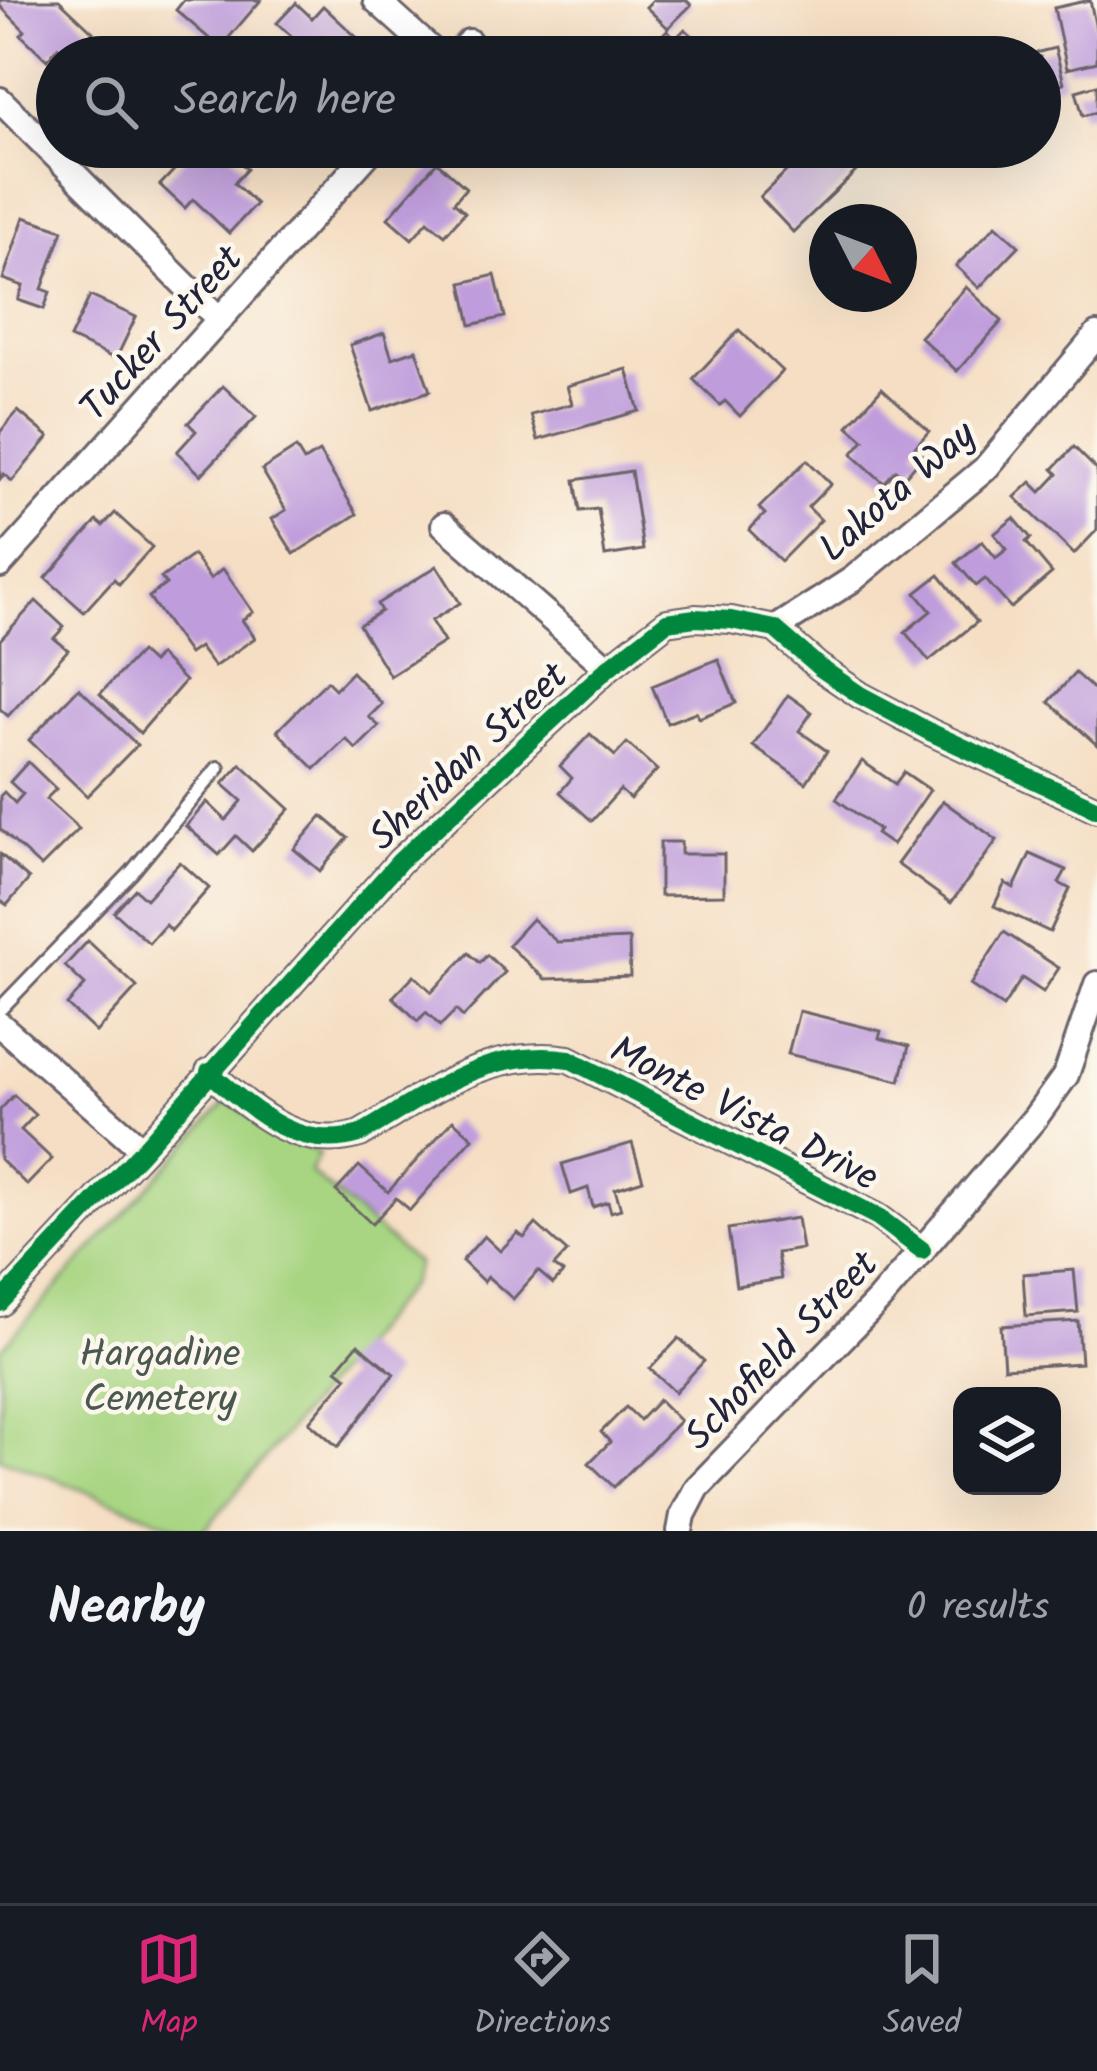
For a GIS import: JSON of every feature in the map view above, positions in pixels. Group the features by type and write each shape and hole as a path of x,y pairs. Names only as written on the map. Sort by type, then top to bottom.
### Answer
{"street":[{"path":"376,0 416,36"},
{"path":"0,100 36,136"},
{"path":"68,168 220,320"},
{"name":"Tucker Street","path":"0,566 355,168"},
{"name":"Lakota Way","path":"775,629 853,579 986,469 1097,335"},
{"path":"444,525 608,668"},
{"name":"Sheridan Street","path":"0,1304 400,861 608,668 668,622 731,620 775,629 860,695 1097,809"},
{"name":"Schofield Street","path":"680,1531 682,1515 697,1488 922,1250 1035,1118 1066,1075 1097,985"},
{"path":"0,1024 143,1150"},
{"name":"Monte Vista Drive","path":"209,1072 276,1125 313,1139 344,1139 492,1063 519,1055 569,1058 878,1217 922,1250"}],"lane":[{"path":"0,1009 132,872 218,768"}],"green space":[{"name":"Hargadine Cemetery","path":"227,1101 319,1154 310,1172 417,1264 411,1283 204,1531 189,1531 0,1458 0,1350"}],"building":[{"path":"0,0 59,0 93,32 89,36 36,36 36,49"},
{"path":"184,0 261,0 230,36 206,36 176,10"},
{"path":"653,0 686,0 691,5 668,28 646,7"},
{"path":"1090,0 1097,62 1067,69 1054,8"},
{"path":"296,3 312,18 323,6 355,36 291,36 277,23"},
{"path":"1097,85 1097,112 1083,116 1076,91"},
{"path":"176,168 246,168 234,183 256,204 229,233 193,199 185,208 160,185"},
{"path":"432,168 444,168 466,188 454,202 465,212 445,235 428,221 412,239 388,218"},
{"path":"790,168 860,168 822,204 809,204 809,217 793,232 760,197"},
{"path":"24,217 63,230 42,289 50,292 44,309 18,300 23,286 3,279"},
{"path":"996,225 1019,246 979,288 956,266"},
{"path":"495,275 505,317 471,325 462,283"},
{"path":"966,287 1002,321 957,371 920,337"},
{"path":"90,296 136,317 116,359 70,338"},
{"path":"739,330 782,371 740,416 725,401 720,405 693,379"},
{"path":"384,333 392,358 416,350 430,391 372,411 350,345"},
{"path":"627,369 639,411 538,440 531,415 572,404 567,386"},
{"path":"223,386 256,417 201,475 177,452 196,431 188,423"},
{"path":"882,388 929,431 914,448 923,456 904,478 896,470 884,483 852,454 864,440 848,426"},
{"path":"18,411 49,437 12,481 4,474 0,479 0,432"},
{"path":"1074,447 1097,470 1097,530 1074,554 1015,497 1031,482 1041,492 1058,474 1053,469"},
{"path":"296,448 304,461 319,452 357,514 294,554 272,519 286,510 262,470"},
{"path":"807,460 831,484 808,507 821,520 781,561 749,530 765,514 759,508"},
{"path":"631,471 643,550 605,556 598,509 580,511 575,480"},
{"path":"115,513 152,547 119,584 114,579 84,612 46,578 97,521 103,526"},
{"path":"1014,518 1031,538 1026,542 1052,573 1011,608 985,579 976,586 956,563 982,541 996,558 1007,549 994,534"},
{"path":"193,555 210,579 223,569 253,612 242,620 255,638 214,667 199,647 189,654 149,597 166,584 161,578"},
{"path":"437,566 460,603 431,621 444,642 390,676 359,625 381,611 377,604"},
{"path":"939,575 977,622 929,661 905,632 931,611 916,593"},
{"path":"36,601 64,627 54,638 68,650 8,716 0,709 0,640"},
{"path":"140,652 152,663 159,655 185,681 140,733 100,694"},
{"path":"718,659 736,703 699,718 696,712 667,723 652,686"},
{"path":"352,672 382,704 369,717 379,726 356,749 346,739 315,769 277,731 327,681 335,689"},
{"path":"1075,673 1093,689 1097,685 1097,745 1049,702"},
{"path":"79,688 137,745 87,796 29,740"},
{"path":"788,695 812,712 799,731 827,751 806,783 753,746"},
{"path":"590,734 615,756 627,743 657,770 630,799 620,790 592,821 560,792 572,778 560,766"},
{"path":"862,761 895,784 904,772 930,790 892,845 836,799"},
{"path":"28,762 56,789 46,799 79,829 41,867 0,829 0,796 4,792 15,803 23,794 10,782"},
{"path":"241,764 290,809 252,851 236,836 219,855 186,826 207,802 226,820 242,801 223,784"},
{"path":"943,801 997,840 951,903 897,864"},
{"path":"322,816 348,838 320,871 294,849"},
{"path":"660,842 681,842 681,854 724,854 724,895 660,896"},
{"path":"0,854 29,879 7,905 0,900"},
{"path":"1030,854 1066,870 1059,883 1070,889 1050,932 994,906 1005,883 1014,888"},
{"path":"180,862 209,888 171,931 165,925 149,943 114,912 135,889 146,899"},
{"path":"532,919 557,942 629,939 630,976 545,979 508,945"},
{"path":"1004,932 1059,968 1043,992 1022,978 1003,1007 970,985"},
{"path":"88,941 137,987 96,1032 67,1005 85,985 65,966"},
{"path":"469,953 480,963 487,955 505,972 463,1017 456,1010 440,1026 426,1012 418,1021 393,997 414,975 432,992"},
{"path":"799,1011 881,1031 879,1038 909,1046 900,1081 788,1054"},
{"path":"14,1095 35,1115 21,1130 52,1159 27,1185 0,1159 0,1110"},
{"path":"453,1120 473,1138 410,1210 396,1198 372,1224 336,1191 359,1166 388,1192"},
{"path":"632,1143 643,1180 615,1189 621,1209 611,1212 608,1202 593,1207 588,1188 571,1194 562,1164"},
{"path":"797,1218 802,1249 777,1253 781,1279 736,1286 728,1229"},
{"path":"536,1224 567,1252 554,1266 563,1273 553,1284 538,1271 513,1299 488,1277 484,1282 462,1261 484,1236 500,1251 518,1233 524,1238"},
{"path":"1074,1270 1078,1312 1026,1316 1023,1274"},
{"path":"1078,1321 1081,1363 1004,1368 1001,1326"},
{"path":"679,1338 704,1361 675,1392 650,1369"},
{"path":"358,1344 394,1374 338,1447 309,1422 347,1377 337,1369"},
{"path":"659,1400 680,1421 614,1487 589,1463 610,1442 601,1432 626,1407 640,1420"}],"cycle path":[{"path":"0,1303 400,861 608,668 667,622 731,620 775,629 860,695 1097,809"},
{"path":"209,1072 278,1124 316,1138 338,1138 360,1134 434,1090 485,1067 540,1057 569,1059 878,1217 922,1250"}]}
